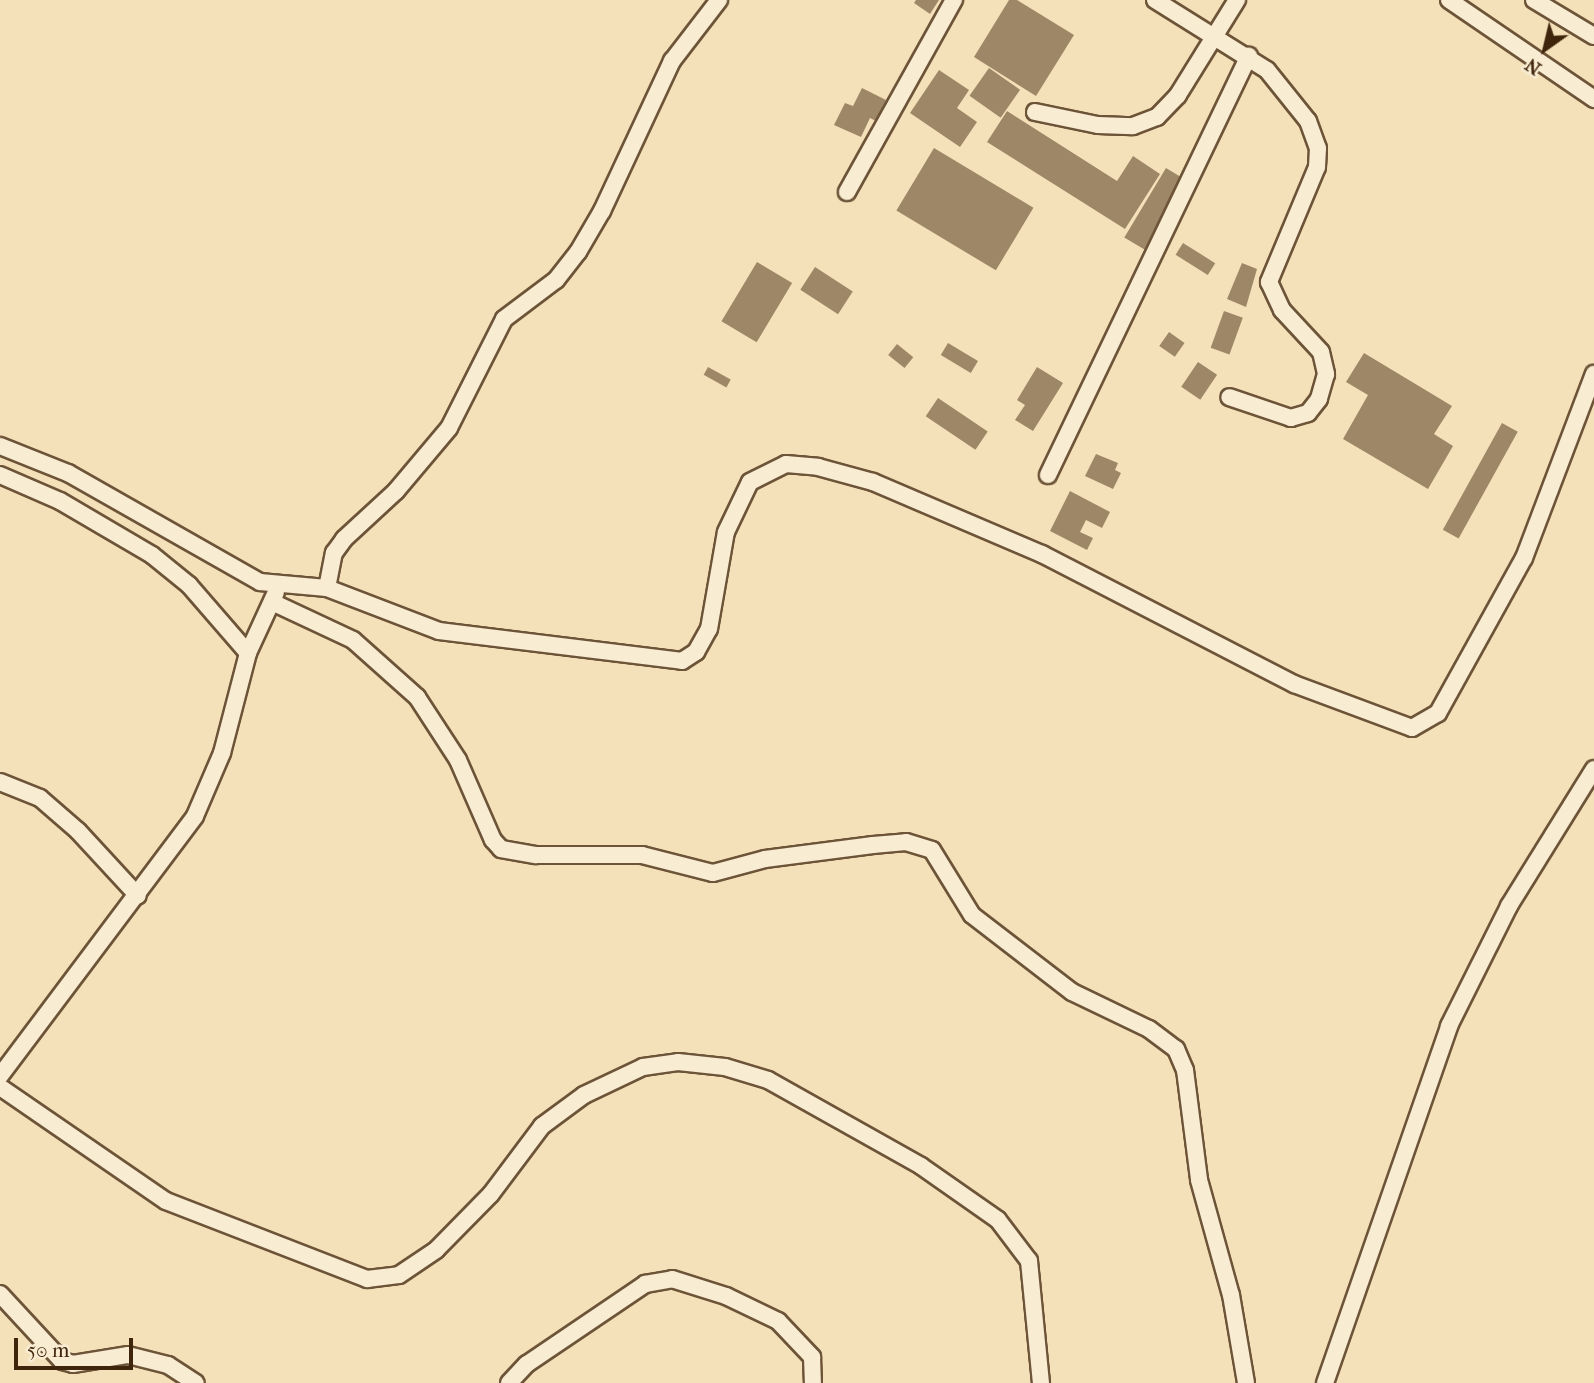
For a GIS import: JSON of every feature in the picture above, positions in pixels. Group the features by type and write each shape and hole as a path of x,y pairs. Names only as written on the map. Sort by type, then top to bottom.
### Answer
{"street":[{"path":"327,588 334,553 344,539 404,483 449,428 504,319 556,280 578,252 602,211 672,61 719,0"},
{"path":"847,192 954,0"},
{"path":"1155,0 1249,56 1290,93 1308,121 1318,148 1317,167 1269,282 1282,310 1321,352 1326,374 1319,399 1308,413 1291,418 1228,397"},
{"path":"1035,112 1098,125 1133,126 1157,117 1178,95 1237,0"},
{"path":"1449,0 1594,99"},
{"path":"1534,0 1594,36"},
{"path":"1048,475 1249,56"},
{"path":"275,594 327,588 439,631 682,661 696,653 709,629 726,532 750,482 786,464 818,467 873,482 1042,554 1294,684 1333,702 1412,728 1438,713 1524,558 1594,374"},
{"path":"0,446 68,473 353,640 417,697 458,761 501,849 526,854 642,855 713,873 765,859 873,845 906,842 932,850 972,915 1072,992 1149,1029 1176,1049 1185,1070 1199,1180 1231,1295 1246,1383"},
{"path":"0,475 84,514 152,555 189,585 248,653"},
{"path":"0,1076 138,896 209,788 248,653 275,594"},
{"path":"1325,1383 1449,1026 1509,906 1594,769"},
{"path":"0,782 40,798 78,831 138,896"},
{"path":"0,1087 166,1201 367,1279 399,1275 436,1250 491,1194 542,1126 584,1095 643,1067 678,1062 725,1067 768,1080 920,1166 998,1220 1029,1261 1041,1383"},
{"path":"509,1383 527,1364 645,1284 672,1279 726,1296 778,1321 813,1357 813,1383"},
{"path":"0,1294 62,1361 73,1364 128,1355 168,1365 196,1383"}],"building":[{"path":"916,0 939,0 930,14 914,3"},
{"path":"1009,0 1017,0 1074,35 1036,96 974,57"},
{"path":"989,68 1020,90 1001,118 969,96"},
{"path":"939,70 969,90 957,108 977,122 960,147 910,113"},
{"path":"862,88 886,100 876,121 870,118 861,137 834,125 845,103 853,106"},
{"path":"1007,111 1117,181 1133,156 1160,174 1125,229 987,142"},
{"path":"934,148 1033,208 996,270 896,211"},
{"path":"1166,168 1188,181 1147,251 1124,237"},
{"path":"1183,243 1215,263 1208,275 1176,255"},
{"path":"757,262 792,283 757,342 721,321"},
{"path":"1242,263 1257,269 1246,307 1227,299"},
{"path":"815,267 853,292 838,314 800,290"},
{"path":"1224,311 1243,318 1229,354 1211,348"},
{"path":"1169,332 1185,343 1175,357 1159,346"},
{"path":"948,343 978,361 971,373 941,355"},
{"path":"897,344 913,357 905,368 888,355"},
{"path":"1364,353 1452,406 1434,434 1453,446 1428,489 1343,439 1368,395 1346,382"},
{"path":"1198,362 1217,375 1200,400 1181,387"},
{"path":"708,367 731,380 726,387 704,375"},
{"path":"1037,367 1063,383 1033,431 1015,420 1025,405 1017,400"},
{"path":"938,398 988,432 975,450 926,416"},
{"path":"1502,423 1518,432 1459,538 1443,530"},
{"path":"1096,454 1118,463 1115,470 1121,473 1113,489 1085,476"},
{"path":"1070,491 1110,512 1102,528 1086,520 1080,532 1093,538 1087,550 1050,531"}]}
